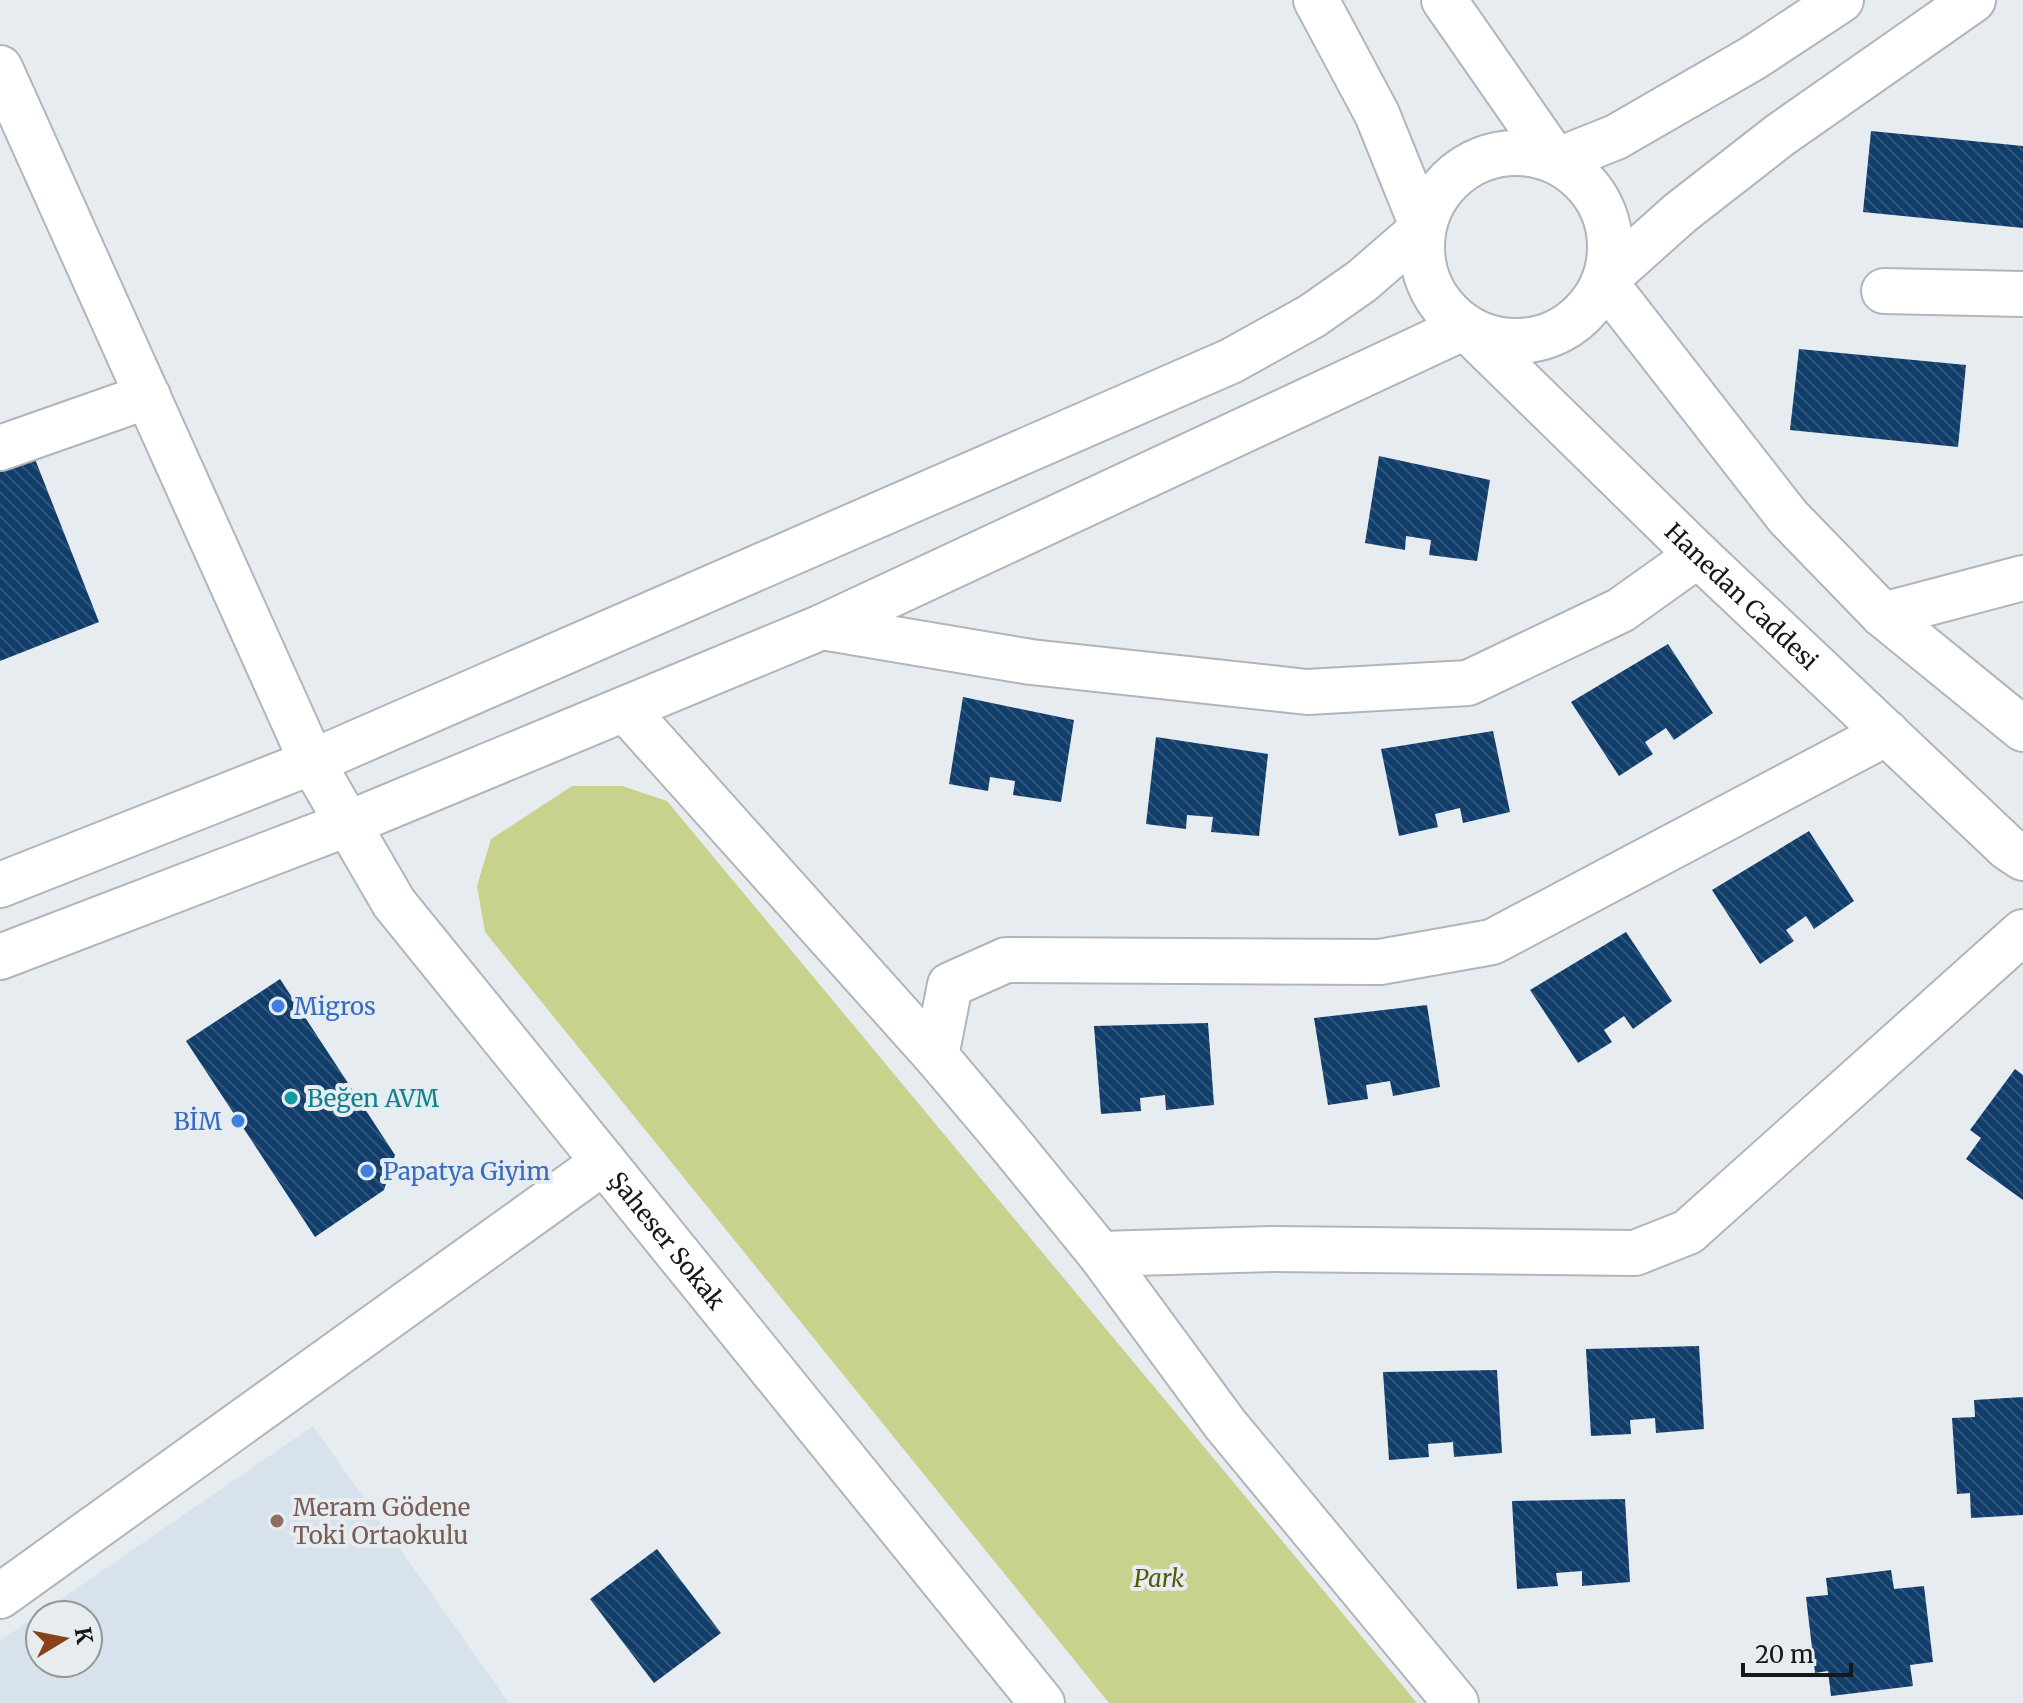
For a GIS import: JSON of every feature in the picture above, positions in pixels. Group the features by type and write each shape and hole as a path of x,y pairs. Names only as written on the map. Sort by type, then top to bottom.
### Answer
{"street":[{"path":"1316,0 1377,114 1423,228"},
{"path":"1444,0 1556,161"},
{"path":"1556,161 1616,137 1753,58 1841,0"},
{"path":"1604,281 1680,213 1780,135 1973,0"},
{"name":"Şaheser Sokak","path":"0,68 312,762 394,903 1042,1703"},
{"path":"1529,153 1556,161 1579,177 1597,199 1608,226 1610,254 1604,281 1590,306 1570,324 1545,337 1504,340 1490,338 1465,327 1443,308 1429,284 1422,256 1423,228 1433,201 1450,179 1473,162 1500,154 1529,153"},
{"path":"0,885 312,762 1231,361 1312,316 1362,281 1423,228"},
{"path":"1604,281 1788,517 1883,615 2023,729"},
{"path":"1884,291 2023,294"},
{"path":"0,957 347,824 822,627 1465,327"},
{"name":"Hanedan Caddesi","path":"1465,327 1698,555 2008,848 2023,858"},
{"path":"0,448 148,396"},
{"path":"822,627 1031,662 1307,692 1468,683 1621,610 1698,555"},
{"path":"1883,615 2023,578"},
{"path":"625,709 936,1056 1100,1254 1225,1424 1456,1703"},
{"path":"936,1056 950,985 1006,960 1380,962 1492,942 1887,733"},
{"path":"1100,1254 1273,1249 1635,1253 1688,1232 2023,932"},
{"path":"0,1596 604,1162"}],"shaded area":[{"name":"Meram Gödene Toki Ortaokulu","path":"313,1426 509,1703 0,1703 0,1641 24,1625 24,1679 104,1679 104,1599 61,1599"}],"green space":[{"name":"Park","path":"572,786 622,786 667,801 1417,1703 1109,1703 485,932 477,886 491,839"}],"building":[{"path":"1871,131 2023,146 2023,228 1863,212"},
{"path":"1799,349 1966,365 1958,447 1790,430"},
{"path":"33,454 99,622 0,661 0,467"},
{"path":"1379,456 1490,480 1477,561 1429,555 1431,540 1406,536 1405,550 1365,543"},
{"path":"1668,644 1713,713 1674,740 1666,728 1645,742 1653,754 1619,776 1571,702"},
{"path":"963,697 1074,720 1061,802 1013,795 1015,781 990,777 988,791 949,784"},
{"path":"1493,731 1510,812 1463,823 1460,808 1435,814 1438,827 1399,836 1381,749"},
{"path":"1156,737 1268,754 1259,836 1211,832 1213,817 1187,815 1186,829 1146,824"},
{"path":"1809,831 1854,901 1814,929 1806,916 1786,930 1794,941 1760,964 1712,890"},
{"path":"1626,932 1672,1001 1633,1029 1624,1016 1604,1030 1612,1042 1578,1063 1530,990"},
{"name":"Beğen AVM","path":"280,979 395,1155 384,1190 315,1237 186,1041"},
{"path":"1427,1005 1440,1087 1393,1096 1390,1081 1366,1085 1368,1099 1328,1105 1314,1018"},
{"path":"1208,1023 1214,1105 1166,1110 1165,1095 1140,1098 1141,1111 1101,1114 1094,1026"},
{"path":"2015,1069 2023,1075 2023,1200 1966,1159 1981,1138 1970,1130"},
{"path":"1699,1346 1704,1429 1656,1433 1655,1418 1630,1420 1631,1434 1591,1436 1586,1349"},
{"path":"1497,1370 1502,1453 1454,1457 1453,1442 1428,1444 1429,1457 1389,1460 1383,1372"},
{"path":"2023,1397 2023,1515 1971,1518 1970,1493 1957,1494 1952,1418 1975,1417 1974,1400"},
{"path":"1625,1499 1630,1582 1582,1586 1582,1571 1556,1573 1558,1586 1517,1589 1512,1501"},
{"path":"657,1549 721,1633 654,1683 590,1599"},
{"path":"1891,1570 1894,1589 1924,1586 1933,1662 1910,1665 1913,1686 1831,1696 1828,1671 1815,1673 1806,1597 1828,1595 1826,1578"}],"place":[{"name":"Migros","path":"278,1006"},
{"name":"Beğen AVM","path":"291,1098"},
{"name":"BİM","path":"238,1121"},
{"name":"Papatya Giyim","path":"367,1171"},
{"name":"Meram Gödene Toki Ortaokulu","path":"277,1521"}]}
